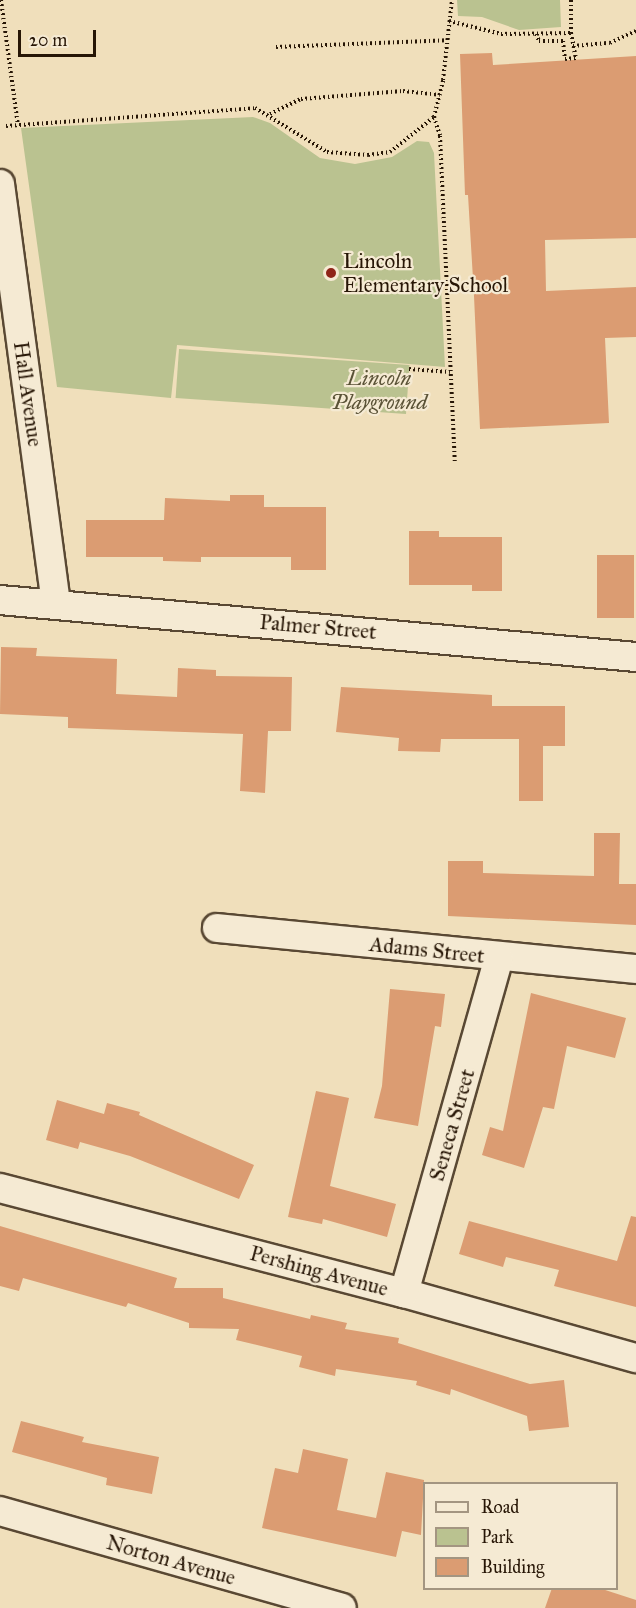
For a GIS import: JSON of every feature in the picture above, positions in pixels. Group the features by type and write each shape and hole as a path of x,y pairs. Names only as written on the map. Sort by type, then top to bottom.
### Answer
{"street":[{"name":"Hall Avenue","path":"0,184 5,259 56,603"},
{"name":"Palmer Street","path":"0,600 56,603 636,657"},
{"name":"Adams Street","path":"217,928 499,958 636,969"},
{"name":"Seneca Street","path":"404,1293 499,958"},
{"name":"Pershing Avenue","path":"0,1188 404,1293 636,1358"},
{"name":"Norton Avenue","path":"0,1511 342,1608"}],"path":[{"path":"1,0 18,125"},
{"path":"452,0 440,95 434,117 440,136 455,462"},
{"path":"536,34 539,41 563,41 565,59 576,59 573,46 571,0"},
{"path":"449,21 501,34 572,33"},
{"path":"573,46 610,43 636,31"},
{"path":"276,47 447,40"},
{"path":"269,114 301,99 403,91 440,95"},
{"path":"6,126 255,108 269,114 327,152 368,155 390,152 434,117"},
{"path":"410,369 450,372"}],"green space":[{"path":"457,0 560,0 561,27 519,30 482,17 458,16"},
{"path":"253,117 270,123 320,158 355,164 392,157 417,141 429,142 434,153 445,367 177,345 171,398 57,387 21,128"},
{"name":"Lincoln Playground","path":"179,349 409,365 406,414 176,398"}],"building":[{"path":"492,53 493,65 636,56 636,238 545,240 546,291 636,287 636,337 605,338 609,423 480,429 468,195 465,195 460,54"},
{"path":"230,495 264,495 264,507 326,507 326,570 291,570 291,557 201,557 201,562 163,561 163,557 86,557 86,520 164,520 165,498 230,501"},
{"path":"409,531 439,531 439,537 502,537 502,591 472,591 472,585 409,585"},
{"path":"597,555 634,555 634,618 597,618"},
{"path":"1,647 37,648 36,656 117,659 116,694 177,697 178,668 216,670 216,676 292,677 291,731 268,731 265,793 240,791 243,734 68,728 68,717 0,714"},
{"path":"341,687 492,695 492,706 565,706 565,746 543,746 543,801 519,801 519,739 441,739 440,752 398,751 399,738 336,732"},
{"path":"594,833 620,833 619,884 636,884 636,925 448,916 448,861 483,861 483,873 594,876"},
{"path":"390,989 445,994 441,1027 435,1026 418,1126 374,1118 382,1086"},
{"path":"531,993 626,1018 615,1058 567,1046 554,1109 543,1107 524,1168 482,1155 490,1127 503,1131"},
{"path":"316,1091 349,1098 330,1186 396,1204 387,1237 323,1219 322,1224 288,1217"},
{"path":"57,1100 104,1114 107,1103 140,1112 139,1115 254,1165 239,1199 130,1156 80,1142 78,1149 46,1140"},
{"path":"631,1216 636,1217 636,1307 554,1286 559,1270 506,1257 503,1267 459,1254 469,1221 617,1261"},
{"path":"0,1226 177,1278 174,1288 223,1288 223,1298 310,1319 311,1315 347,1323 345,1329 399,1338 398,1343 530,1384 564,1380 569,1427 529,1431 527,1416 451,1389 450,1395 416,1385 417,1381 336,1369 335,1376 299,1367 302,1356 236,1340 239,1329 189,1328 189,1323 128,1303 126,1307 23,1278 19,1291 0,1286"},
{"path":"21,1421 84,1437 82,1442 159,1457 152,1494 106,1485 107,1478 12,1452"},
{"path":"303,1449 348,1459 337,1510 376,1518 386,1472 424,1480 421,1535 402,1531 396,1557 262,1528 275,1468 298,1473"},
{"path":"551,1590 605,1590 636,1600 636,1608 545,1608"}],"place":[{"name":"Lincoln Elementary School","path":"331,273"}]}
